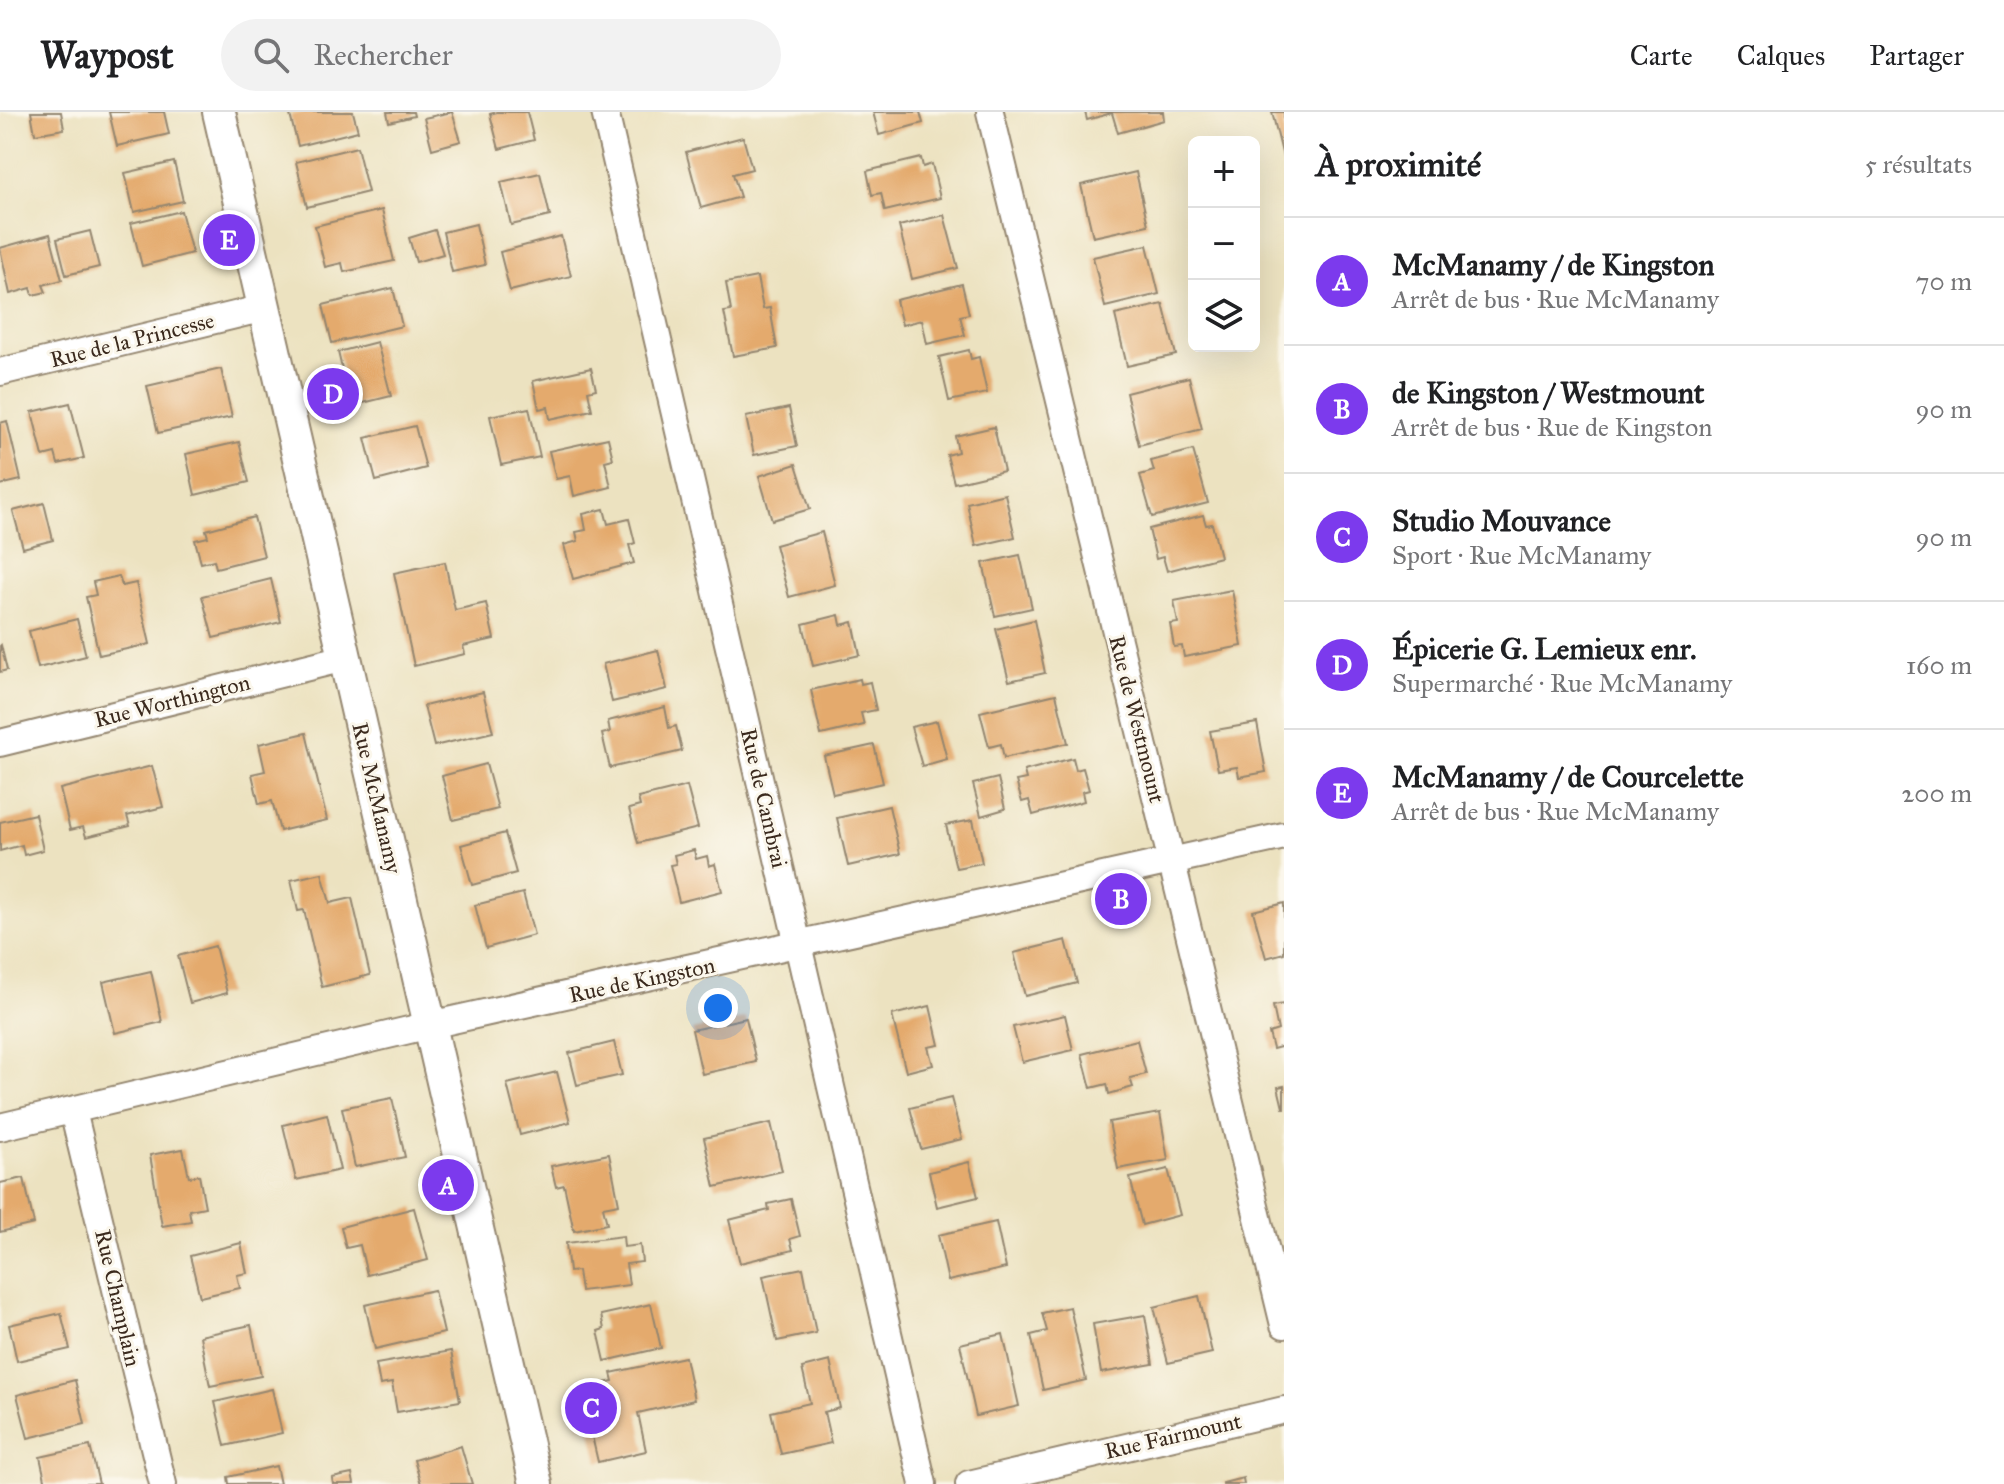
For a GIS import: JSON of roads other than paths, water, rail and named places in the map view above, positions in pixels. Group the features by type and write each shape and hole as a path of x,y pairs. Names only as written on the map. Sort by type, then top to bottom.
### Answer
{"street":[{"name":"Rue McManamy","path":"219,112 536,1484"},
{"name":"Rue de Cambrai","path":"605,112 923,1484"},
{"name":"Rue de Westmount","path":"990,112 1284,1325"},
{"name":"Rue de la Princesse","path":"0,372 264,308"},
{"name":"Rue Worthington","path":"0,743 345,658"},
{"name":"Rue de Kingston","path":"0,1127 430,1025 799,946 1284,836"},
{"name":"Rue Champlain","path":"73,1111 163,1484"},
{"name":"Rue Fairmount","path":"969,1484 1284,1410"}],"place":[{"name":"McManamy / de Courcelette","path":"229,240"},
{"name":"Épicerie G. Lemieux enr.","path":"333,394"},
{"name":"de Kingston / Westmount","path":"1121,899"},
{"name":"McManamy / de Kingston","path":"448,1185"},
{"name":"Studio Mouvance","path":"591,1408"}]}
